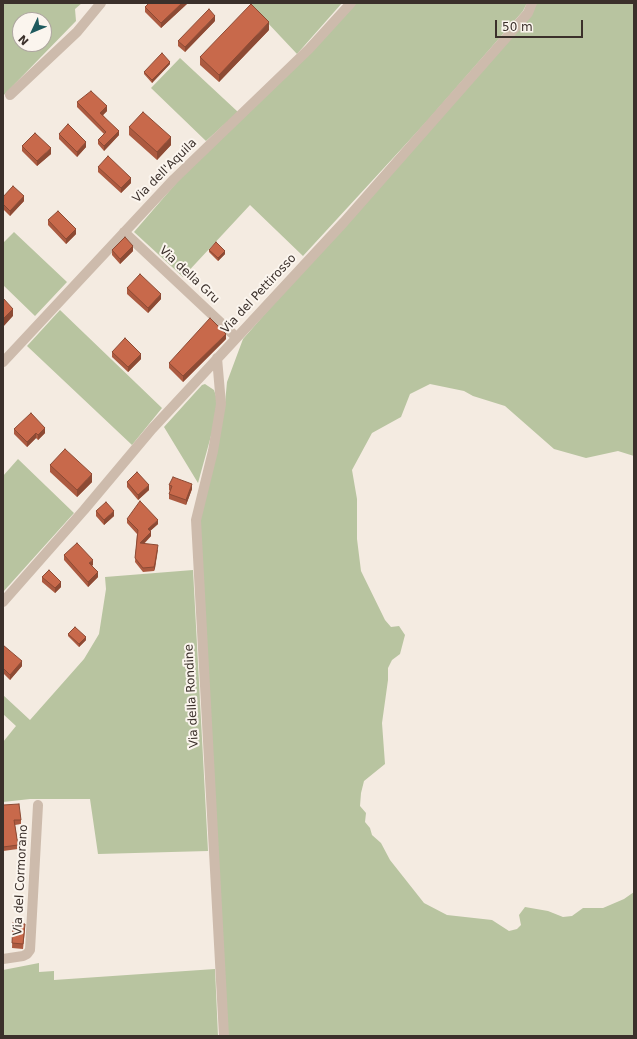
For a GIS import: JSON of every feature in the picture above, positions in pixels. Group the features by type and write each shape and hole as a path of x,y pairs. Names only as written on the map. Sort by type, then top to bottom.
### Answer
{"street":[{"path":"10,95 77,32 101,3"},
{"name":"Via dell'Aquila","path":"3,362 174,179 309,49 351,3"},
{"name":"Via del Pettirosso","path":"3,602 84,510 152,429 344,222 528,13 532,3"},
{"name":"Via della Gru","path":"124,232 236,337"},
{"name":"Via della Rondine","path":"217,358 221,404 213,451 196,520 224,1036"},
{"name":"Via del Cormorano","path":"3,959 23,956 28,954 30,950 38,806"}],"green space":[{"path":"3,3 82,3 75,9 76,21 52,46 52,12 12,12 12,52 46,52 3,96"},
{"path":"249,3 342,3 297,54"},
{"path":"355,3 527,3 523,11 428,120 303,256 250,205 183,277 134,232 178,181"},
{"path":"536,3 634,3 634,456 618,451 586,458 554,449 505,406 473,396 464,391 430,384 410,394 401,417 372,433 352,470 357,499 357,539 361,571 385,620 391,627 399,626 405,635 400,654 392,660 388,668 388,680 382,723 385,764 364,781 360,806 366,813 365,822 370,828 372,835 381,843 390,860 424,903 447,915 492,920 509,931 517,929 521,925 519,915 525,907 548,911 563,917 572,916 583,908 603,908 624,899 634,892 634,1036 227,1036 200,522 225,403 227,382 243,339"},
{"path":"180,58 238,112 206,141 151,88"},
{"path":"14,232 67,282 35,316 3,285 3,243"},
{"path":"60,310 162,408 132,445 27,346"},
{"path":"205,384 214,390 217,399 214,425 198,483 164,427 202,385"},
{"path":"18,459 74,513 3,592 3,476"},
{"path":"193,570 208,851 98,854 90,799 30,799 3,802 3,742 16,726 3,714 3,695 30,720 84,659 99,634 106,589 105,577"},
{"path":"39,963 39,972 54,971 54,980 215,969 218,1036 3,1036 3,970"}],"building":[{"path":"149,3 182,3 161,23 145,7"},
{"path":"251,4 269,22 219,75 200,57"},
{"path":"209,9 215,16 185,47 178,41"},
{"path":"162,53 170,62 152,80 144,72"},
{"path":"91,91 107,106 100,113 119,131 104,146 98,140 106,132 77,102"},
{"path":"143,112 171,137 157,152 129,127"},
{"path":"68,124 86,142 77,152 59,134"},
{"path":"35,133 51,148 37,161 22,146"},
{"path":"108,156 131,178 121,188 98,167"},
{"path":"13,186 24,196 10,211 3,204 3,197"},
{"path":"58,211 76,229 66,239 48,220"},
{"path":"125,237 133,246 120,259 112,250"},
{"path":"216,242 225,251 218,258 209,250"},
{"path":"140,274 161,294 148,308 127,288"},
{"path":"3,298 13,309 3,319"},
{"path":"210,318 226,334 183,376 169,363"},
{"path":"125,338 141,354 128,367 112,352"},
{"path":"31,413 45,428 38,435 36,433 27,442 14,429"},
{"path":"65,449 92,474 77,490 50,465"},
{"path":"137,472 149,485 138,495 127,482"},
{"path":"173,477 192,484 186,500 169,494 172,486 169,485"},
{"path":"140,501 158,520 148,529 151,532 140,543 158,545 154,567 143,568 135,558 138,530 127,519"},
{"path":"106,502 114,511 104,520 96,511"},
{"path":"77,543 93,560 89,563 98,572 88,582 64,555"},
{"path":"49,570 61,582 55,588 42,577"},
{"path":"75,627 86,637 79,644 68,634"},
{"path":"3,645 22,661 10,675 3,668"},
{"path":"19,804 21,820 14,820 18,845 3,847 3,805"},
{"path":"13,923 25,924 23,944 12,943"}]}
